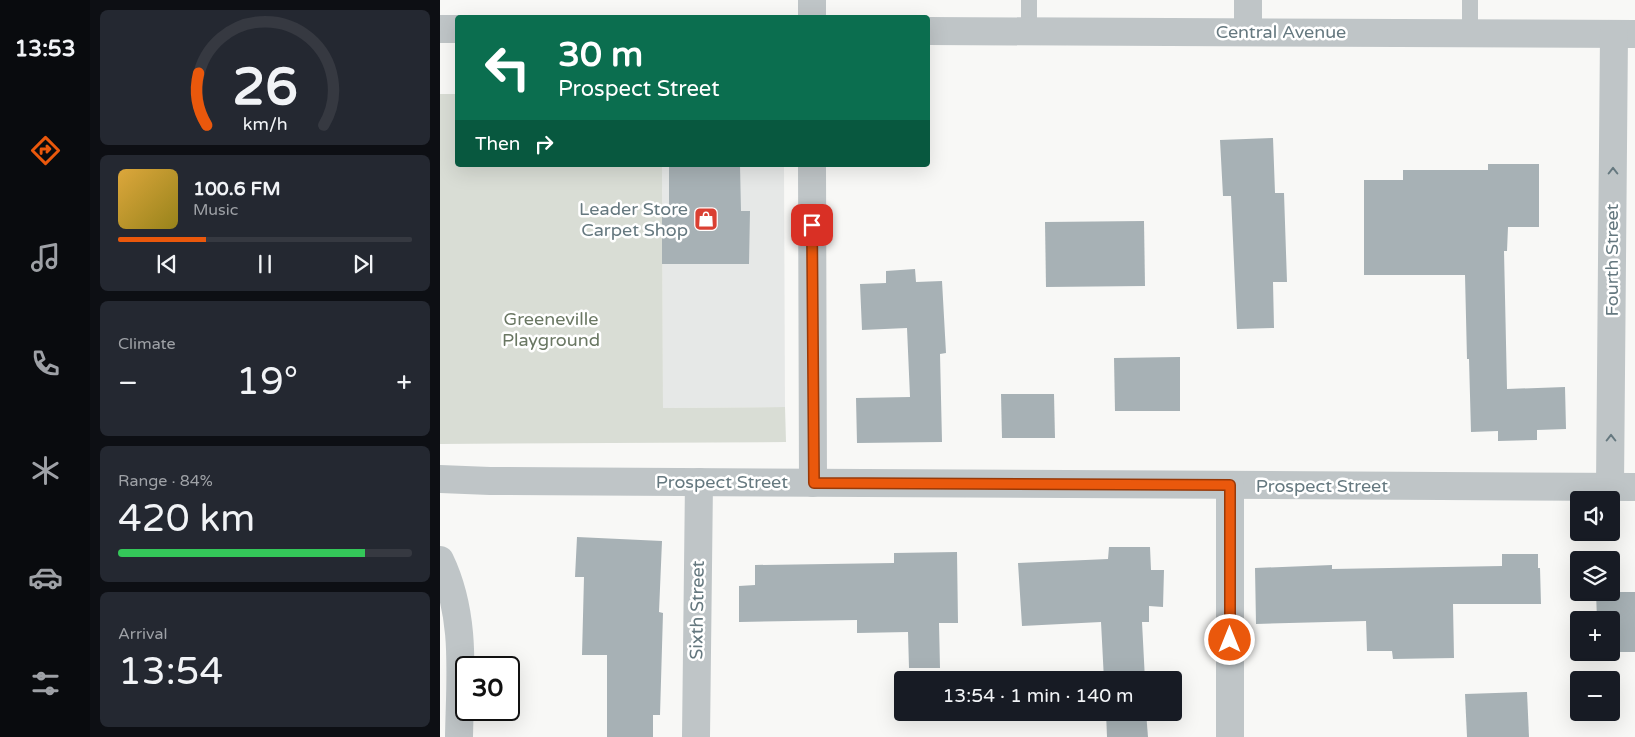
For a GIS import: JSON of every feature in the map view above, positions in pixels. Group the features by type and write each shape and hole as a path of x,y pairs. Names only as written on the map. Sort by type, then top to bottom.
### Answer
{"street":[{"path":"812,0 812,15"},
{"path":"1248,0 1248,32"},
{"path":"440,29 455,29"},
{"name":"Central Avenue","path":"930,31 1625,34"},
{"name":"Fourth Street","path":"1623,487 1625,34"},
{"path":"812,167 814,483"},
{"name":"Prospect Street","path":"440,479 490,481 1623,487"},
{"name":"Sixth Street","path":"696,737 699,482"},
{"path":"1230,485 1230,737"},
{"path":"440,560 453,596 459,626 459,737"}],"lane":[{"path":"1029,0 1029,31"},
{"path":"1470,0 1470,33"}],"shaded area":[{"path":"662,167 784,167 785,407 663,408"}],"green space":[{"name":"Greeneville Playground","path":"440,94 455,94 455,167 662,167 663,408 785,407 786,442 440,444"}],"building":[{"path":"1273,138 1275,193 1284,193 1287,282 1273,282 1274,328 1237,329 1231,196 1223,196 1220,140"},
{"path":"1488,164 1539,164 1539,227 1508,227 1507,251 1504,251 1507,389 1565,387 1566,429 1537,430 1537,440 1498,441 1498,431 1471,432 1465,275 1364,275 1364,180 1403,180 1403,170 1488,170"},
{"name":"Leader Store Carpet Shop","path":"669,167 740,167 741,211 750,211 749,264 662,264 662,211 669,211"},
{"path":"1144,221 1145,286 1046,287 1045,222"},
{"path":"915,269 916,282 942,281 946,353 940,354 942,442 857,443 856,398 910,397 907,328 862,330 860,284 886,283 886,271"},
{"path":"1180,357 1180,411 1115,411 1114,358"},
{"path":"1001,394 1054,394 1055,438 1002,438"},
{"path":"577,537 662,541 659,612 663,613 660,715 653,715 653,737 607,737 607,655 582,655 584,577 575,577"},
{"path":"1109,547 1150,547 1151,570 1164,570 1163,607 1149,606 1149,622 1142,622 1145,671 1104,671 1101,622 1022,626 1018,563 1108,559"},
{"path":"957,552 958,623 939,623 940,668 909,668 908,632 857,633 857,620 739,622 739,586 755,585 755,565 894,563 894,553"},
{"path":"1502,554 1538,554 1541,604 1453,604 1454,658 1393,659 1392,651 1367,651 1366,621 1256,624 1255,568 1332,565 1332,569 1502,566"},
{"path":"1620,592 1635,592 1635,652 1620,652 1620,611 1597,611 1596,601 1620,601"},
{"path":"1527,692 1529,737 1467,737 1465,694"},
{"path":"1106,721 1147,721 1148,737 1107,737"}],"place":[{"name":"Leader Store Carpet Shop","path":"706,219"}],"route":[{"path":"812,225 814,483 1230,485 1230,640"}]}
